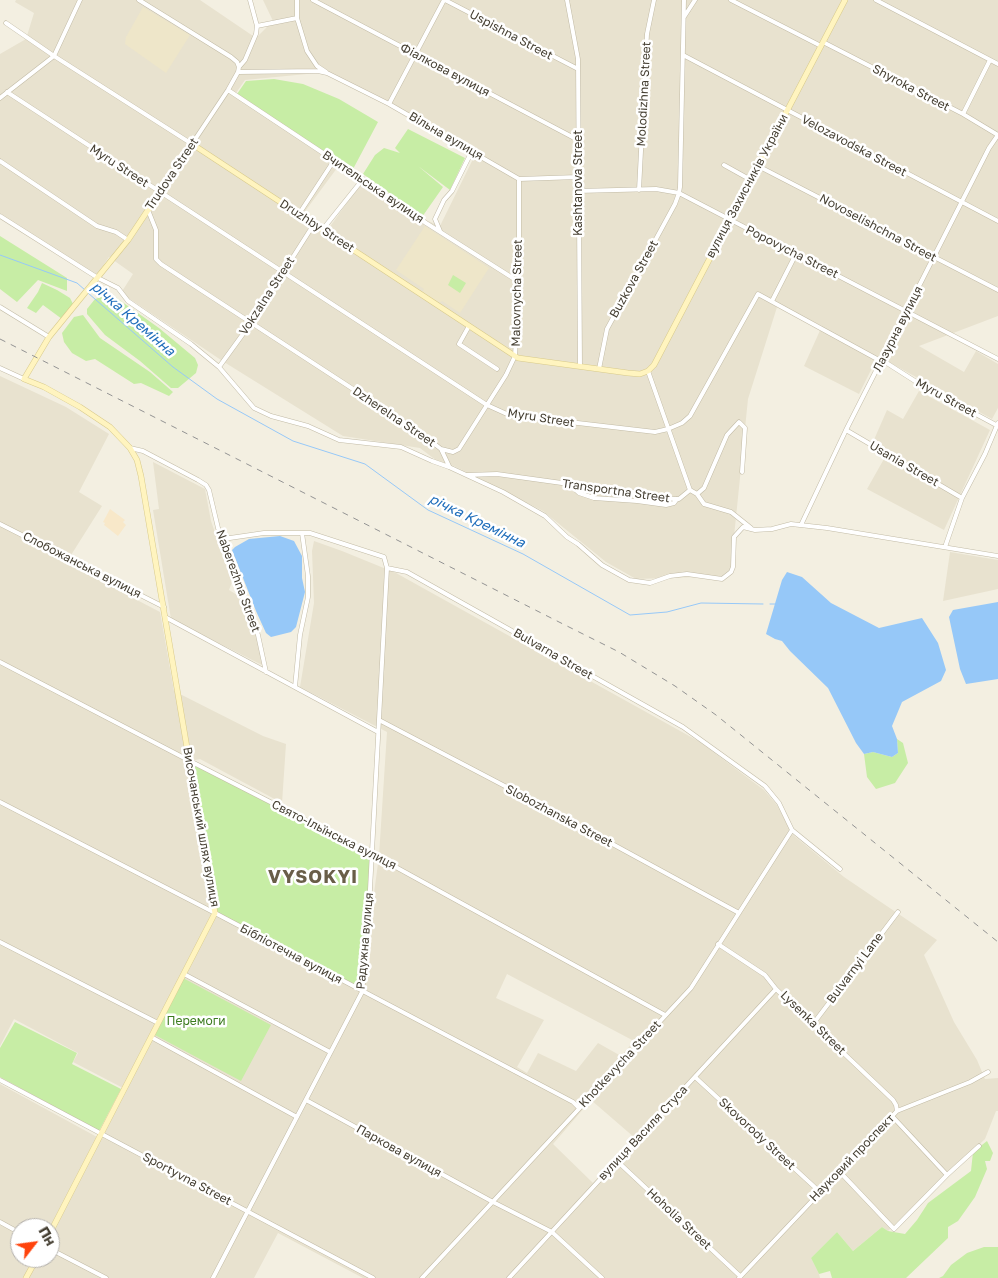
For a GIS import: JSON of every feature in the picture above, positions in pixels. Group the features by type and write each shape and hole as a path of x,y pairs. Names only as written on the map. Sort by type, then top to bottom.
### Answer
{"street":[{"path":"0,98 54,56 80,0"},
{"path":"139,0 231,57 237,62 239,67"},
{"path":"250,0 257,26 297,18"},
{"path":"297,0 297,18 307,51 317,66 328,73"},
{"name":"Фіалкова вулиця","path":"313,0 578,140"},
{"path":"389,104 444,0"},
{"name":"Uspishna Street","path":"444,0 578,69"},
{"name":"Kashtanova Street","path":"568,0 578,59 580,366"},
{"name":"Molodizhna Street","path":"639,190 647,34 654,0"},
{"path":"679,193 684,0"},
{"path":"684,18 694,0"},
{"name":"Shyroka Street","path":"731,0 962,114 998,135"},
{"name":"вулиця Захисників України","path":"648,371 654,366 845,0"},
{"path":"876,0 998,64"},
{"name":"Druzhby Street","path":"6,23 515,356 524,359 640,374 648,371"},
{"name":"Trudova Street","path":"24,379 49,337 128,240 228,90 239,67 245,60 256,34 257,26"},
{"name":"Velozavodska Street","path":"683,55 998,221"},
{"path":"962,114 990,60"},
{"name":"Вільна вулиця","path":"238,72 318,71 328,73 389,104 519,179"},
{"name":"Вчительська вулиця","path":"228,90 329,157 333,162 519,282"},
{"name":"Myru Street","path":"7,92 487,405 508,415 655,432 682,423 690,416 758,294 882,360 918,383 997,424"},
{"name":"Лазурна вулиця","path":"801,525 846,430 961,202 998,135"},
{"path":"440,231 435,218 444,200 452,191 472,151"},
{"path":"0,161 96,226 116,232 128,240"},
{"path":"299,214 333,162"},
{"path":"724,165 751,180"},
{"name":"Novoselishchna Street","path":"758,166 998,290"},
{"path":"519,179 578,177"},
{"path":"323,229 362,179"},
{"name":"Malovnycha Street","path":"441,449 448,452 456,451 506,375 515,356 519,282 519,179"},
{"name":"Popovycha Street","path":"578,192 656,189 679,193 998,359"},
{"name":"Buzkova Street","path":"599,369 607,329 676,204 679,193"},
{"name":"Dzherelna Street","path":"148,210 156,230 156,259 161,264 419,432 441,449 449,467"},
{"path":"0,216 98,278 118,288 128,301 191,344 219,367 254,408 271,416 308,426 339,440 401,447 449,467 503,492 545,516 602,565 628,580 650,582 670,576 687,574 722,579 731,572 735,534 743,527 755,530 772,529 791,524 801,525 998,556"},
{"name":"Vokzalna Street","path":"219,367 251,323 314,224"},
{"path":"772,301 796,254"},
{"path":"0,307 49,337"},
{"path":"469,326 459,344 497,369"},
{"path":"0,368 44,387 80,407 110,427 130,448"},
{"path":"648,371 690,490 697,494 704,504 731,512 751,528"},
{"path":"697,494 704,488 728,435 734,425 739,422 745,428 742,472"},
{"path":"945,547 962,498 985,454 997,424"},
{"name":"Usania Street","path":"846,430 962,498"},
{"name":"Naberezhna Street","path":"130,448 143,451 206,485 209,490 218,528 258,634 266,672"},
{"name":"Височанський шлях вулиця","path":"57,1218 215,913 141,476 137,460 130,448"},
{"name":"Transportna Street","path":"465,475 497,474 677,499 690,490"},
{"path":"569,484 579,493 594,498 666,505 677,499"},
{"name":"Слобожанська вулиця","path":"0,524 164,607"},
{"name":"Bulvarna Street","path":"223,538 264,533 310,533 384,557 387,568 407,572 683,727 765,786 779,803 792,830 840,869"},
{"path":"295,687 300,635 308,597 308,576 302,533"},
{"name":"Радужна вулиця","path":"213,1278 362,992 367,946 387,568"},
{"path":"165,617 378,732"},
{"name":"Свято-Ільїнська вулиця","path":"0,662 372,854 665,1015"},
{"name":"Slobozhanska Street","path":"379,720 539,804 739,913"},
{"name":"Бібліотечна вулиця","path":"0,802 215,913 572,1102 579,1108"},
{"name":"Khotkevycha Street","path":"422,1278 690,988 792,830"},
{"name":"Bulvarnyi Lane","path":"813,1024 898,912"},
{"path":"0,942 158,1023"},
{"name":"Lysenka Street","path":"718,944 765,975 776,988 893,1100 897,1111"},
{"path":"184,974 330,1052"},
{"name":"вулиця Василя Стуса","path":"509,1278 776,988"},
{"path":"151,1037 297,1117"},
{"name":"Науковий проспект","path":"740,1277 897,1111 970,1082 988,1072"},
{"name":"Skovorody Street","path":"695,1076 820,1192"},
{"name":"Sportyvna Street","path":"0,1080 373,1278"},
{"name":"Паркова вулиця","path":"306,1100 552,1232 602,1278"},
{"path":"892,1116 948,1175"},
{"path":"839,1171 894,1228 979,1146"},
{"name":"Hoholia Street","path":"617,1161 740,1277"},
{"path":"60,1253 106,1278"}],"shaded area":[{"path":"16,0 200,0 256,38 273,21 263,0 998,0 998,316 919,346 964,372 976,351 998,364 998,408 992,419 878,356 859,394 804,366 822,326 778,304 748,399 730,576 636,579 606,562 543,511 454,466 437,461 420,448 343,436 224,362 121,293 133,274 109,257 96,276 0,217 0,54 26,39 34,13 15,2","holes":["317,73 327,75 388,106 465,149 474,157 440,226 361,183 329,228 323,227 310,219 306,210 340,164 236,93 245,80"]},
{"path":"143,7 190,35 166,73 125,44 126,37"},
{"path":"425,226 489,268 460,313 442,301 439,303 422,292 424,289 396,270"},
{"path":"0,376 66,407 109,434 79,492 102,506 66,563 160,612 174,691 263,736 286,744 282,803 200,759 190,761 367,946 379,856 387,732 300,687 314,603 312,551 314,541 396,573 700,742 764,790 777,805 792,834 844,877 937,940 924,955 954,1022 977,1060 985,1079 998,1078 998,1111 996,1111 985,1139 888,1231 882,1227 853,1251 837,1232 811,1258 820,1278 363,1278 278,1233 254,1278 0,1278 0,1084 97,1137 123,1088 73,1062 78,1053 14,1019 0,1046","holes":["507,974 634,1041 621,1056 598,1043 576,1071 538,1053 527,1073 517,1067 544,1020 496,998","591,1100 635,1138 593,1183 553,1144"]},
{"path":"919,391 990,430 944,530 867,489 889,450 873,442 887,410 903,419"},
{"path":"153,462 205,489 211,521 232,582 229,590 242,598 257,635 264,666 171,619 153,510 159,509"},
{"path":"110,509 125,520 123,522 126,525 118,536 104,525 105,523 103,522"},
{"path":"950,552 998,560 998,589 943,601"}],"green space":[{"path":"274,79 303,84 339,99 378,122 352,171 237,94 246,81"},
{"path":"408,129 465,158 450,190 418,166 443,187 422,217 363,174 375,155 384,148 400,153 395,148"},
{"path":"0,236 67,278 67,291 38,280 17,302 0,289"},
{"path":"453,275 466,283 460,293 448,285"},
{"path":"42,283 70,298 74,306 62,319 43,305 36,313 27,308"},
{"path":"111,294 159,328 195,358 198,365 196,373 178,388 171,388 140,361 105,335 87,314 87,309 95,299"},
{"path":"83,315 100,338 150,372 173,392 169,396 141,383 134,384 95,359 86,361 72,353 64,342 62,333 74,317"},
{"path":"897,739 903,743 908,763 895,783 876,789 867,777 864,754 873,752 892,757 898,753"},
{"path":"190,761 372,854 367,946 362,992 215,913"},
{"name":"Перемоги","path":"183,978 271,1025 241,1081 153,1034"},
{"path":"15,1022 77,1053 72,1064 121,1089 99,1131 0,1077 0,1048"},
{"path":"987,1141 993,1153 990,1161 985,1161 987,1169 975,1197 958,1221 948,1227 948,1238 906,1278 832,1278 830,1271 819,1274 811,1258 837,1232 853,1251 882,1227 888,1231 905,1234 928,1203 971,1171 973,1152"},
{"path":"984,1247 998,1247 998,1278 939,1278 943,1276 951,1265 967,1253"}],"water":[{"path":"280,536 294,541 302,556 302,578 305,592 296,627 291,632 271,637 266,633 256,611 232,550 249,539"},
{"path":"787,572 802,577 831,603 879,628 922,618 938,643 946,670 941,681 902,702 892,726 897,739 898,753 892,757 873,752 864,754 856,743 828,688 782,641 766,634 782,580"},
{"path":"998,602 998,679 966,684 960,669 949,617 953,610"}],"waterway":[{"name":"річка Кремінна","path":"0,255 77,283 85,290"},
{"name":"річка Кремінна","path":"88,293 173,367 217,399 293,441 365,464 428,510 523,554 630,615 667,612 701,603 763,604"},
{"name":"річка Кремінна","path":"770,604 775,604"}],"railway":[{"path":"0,339 619,652 675,686 716,715 998,942"}],"district":[{"name":"VYSOKYI","path":"313,877"}]}
